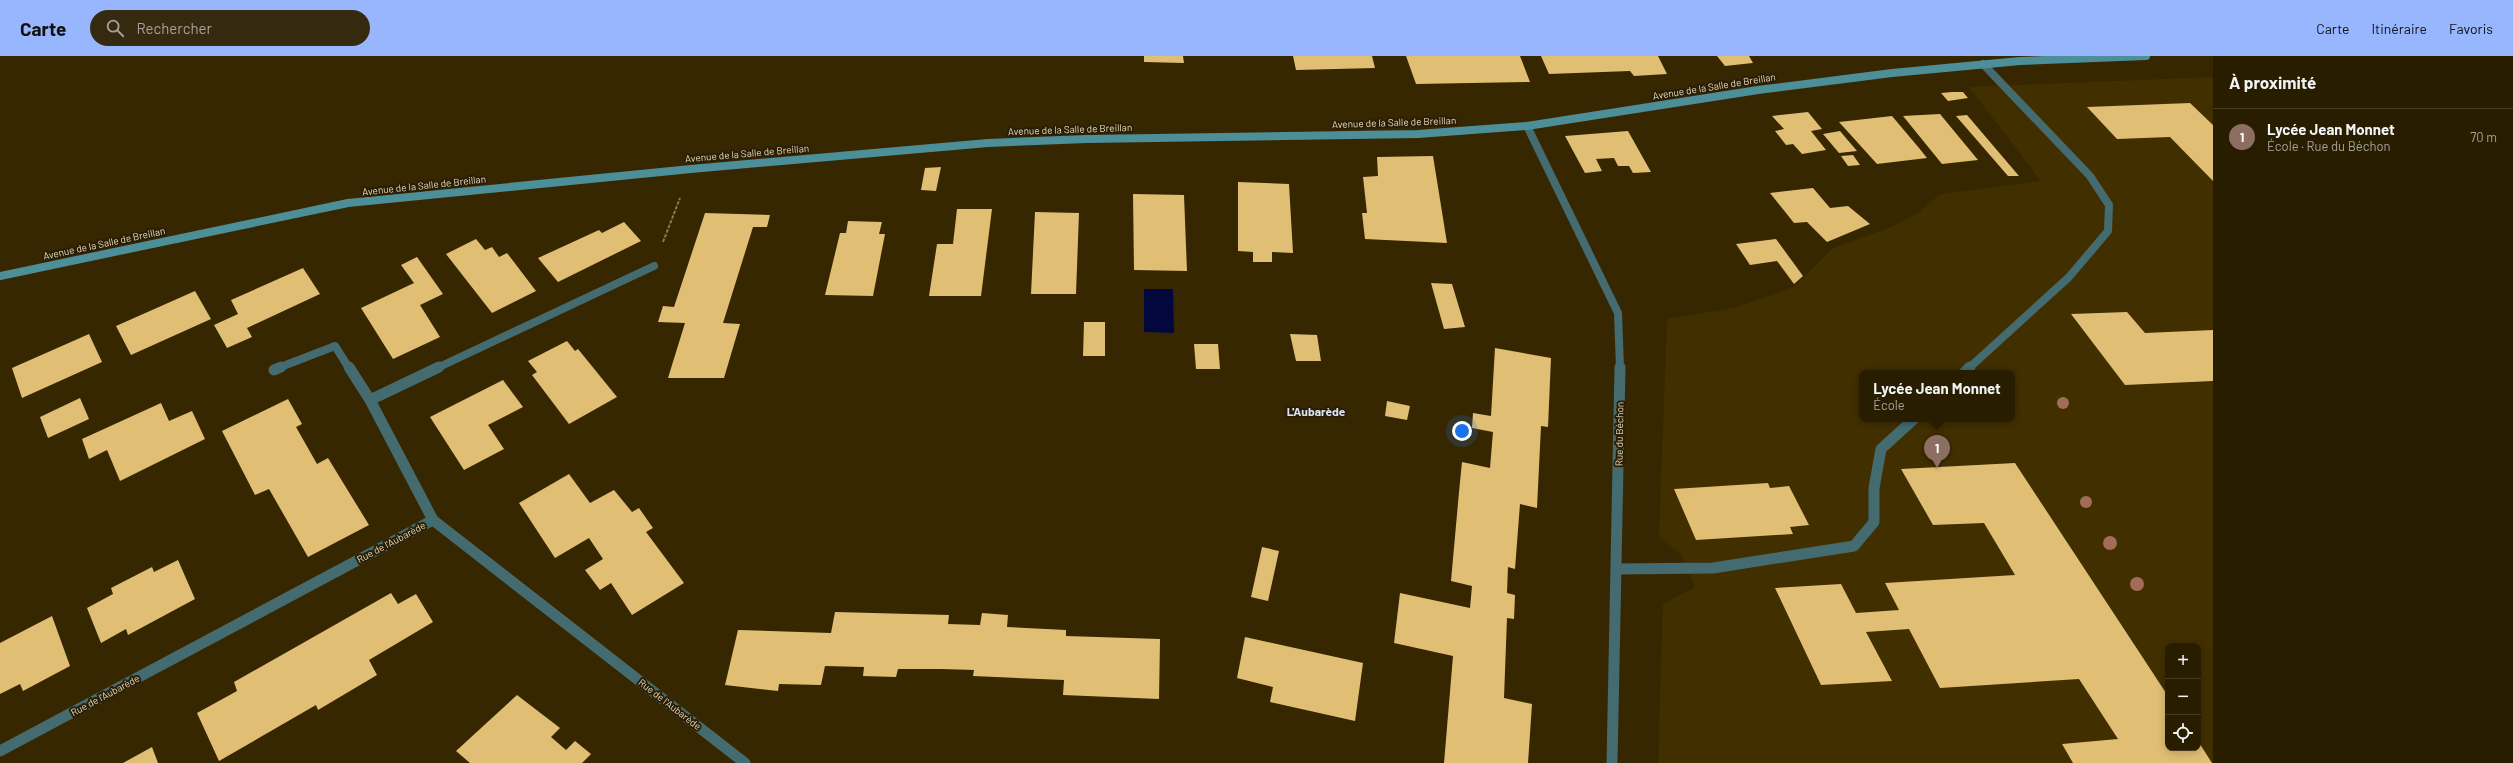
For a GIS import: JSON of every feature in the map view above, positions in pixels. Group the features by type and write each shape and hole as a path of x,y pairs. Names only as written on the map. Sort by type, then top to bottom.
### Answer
{"street":[{"name":"Avenue de la Salle de Breillan","path":"0,276 348,203 691,169 988,143 1087,139 1418,134 1527,126 1758,90 1983,64 2017,58 2146,56"},
{"path":"1967,370 2069,277 2108,231 2109,205 2090,176 1983,64"},
{"name":"Rue du Béchon","path":"1527,126 1618,313 1620,338 1618,569 1612,763"},
{"path":"370,400 654,266"},
{"path":"274,370 335,346 370,400 434,520"},
{"path":"1618,569 1714,568 1854,546 1874,522 1874,488 1881,449 1911,422"},
{"name":"Rue de l'Aubarède","path":"0,751 434,520 745,763"}],"path":[{"path":"654,266 691,169"}],"shaded area":[{"path":"2213,77 2213,763 1658,763 1663,604 1695,587 1681,555 1659,536 1667,319 1734,308 1794,287 1832,249 1896,225 1919,212 1940,194 2041,181 1969,87"},
{"path":"1144,289 1173,289 1174,333 1144,332"}],"building":[{"path":"1144,56 1183,56 1184,63 1144,62"},
{"path":"1293,56 1372,56 1375,68 1296,70"},
{"path":"1406,56 1520,56 1530,82 1416,84"},
{"path":"1541,56 1658,56 1667,74 1634,76 1630,71 1549,74"},
{"path":"1717,56 1749,56 1753,63 1725,66"},
{"path":"1963,92 1968,98 1948,101 1941,93"},
{"path":"2190,103 2213,125 2213,181 2170,137 2117,139 2087,107"},
{"path":"1808,112 1822,129 1811,131 1826,150 1802,154 1793,144 1786,145 1775,131 1784,129 1772,116"},
{"path":"1940,114 1978,160 1942,164 1903,116"},
{"path":"1967,115 2019,176 2008,176 1956,116"},
{"path":"1892,116 1927,158 1877,164 1839,122"},
{"path":"1628,131 1651,172 1633,173 1629,166 1618,166 1614,158 1596,159 1602,171 1585,173 1565,136"},
{"path":"1840,131 1857,151 1839,153 1823,134"},
{"path":"1853,155 1860,165 1848,166 1841,156"},
{"path":"1433,156 1447,243 1365,239 1362,213 1367,213 1363,177 1378,176 1377,157"},
{"path":"941,167 936,191 921,190 925,168"},
{"path":"1238,182 1289,184 1293,253 1272,252 1272,262 1253,262 1253,252 1238,251"},
{"path":"1813,188 1830,208 1848,206 1870,224 1827,242 1807,222 1794,223 1770,193"},
{"path":"1133,194 1184,195 1187,271 1134,270"},
{"path":"957,209 992,209 981,296 929,296 937,244 953,244"},
{"path":"1035,212 1079,213 1076,294 1031,294"},
{"path":"705,213 770,215 767,227 753,227 723,323 740,324 724,378 668,378 685,323 658,322 663,306 674,307"},
{"path":"848,221 882,222 879,234 885,234 873,296 825,295 840,233 846,233"},
{"path":"624,222 641,241 558,282 538,258 599,230 602,233"},
{"path":"476,239 485,250 492,247 499,257 507,253 536,291 492,313 446,254"},
{"path":"1776,239 1803,276 1794,284 1777,261 1750,265 1736,244"},
{"path":"417,257 443,294 420,305 440,337 393,359 361,308 414,283 401,265"},
{"path":"303,268 320,294 247,328 252,337 227,348 214,325 238,314 231,300"},
{"path":"1431,283 1452,284 1465,327 1444,329"},
{"path":"195,291 211,319 131,355 116,326"},
{"path":"2127,312 2145,333 2213,330 2213,381 2125,385 2071,314"},
{"path":"1084,322 1105,322 1105,356 1083,356"},
{"path":"89,334 102,362 22,398 12,368"},
{"path":"1290,334 1317,335 1321,361 1296,361"},
{"path":"567,341 575,351 578,349 617,397 569,424 532,375 537,372 528,361"},
{"path":"1194,344 1218,344 1220,369 1196,369"},
{"path":"1495,348 1551,358 1548,427 1541,426 1537,508 1520,504 1515,569 1508,567 1507,593 1515,595 1514,619 1507,618 1504,698 1532,704 1528,763 1444,763 1453,656 1394,643 1400,593 1470,608 1472,586 1451,581 1459,492 1462,462 1490,468 1493,432 1472,428 1473,413 1491,416"},
{"path":"503,380 523,407 488,425 504,449 464,470 430,417"},
{"path":"80,398 89,419 48,438 40,417"},
{"path":"288,399 302,424 296,427 317,464 328,458 369,525 308,557 269,489 255,495 222,431"},
{"path":"1387,401 1410,406 1407,420 1385,416"},
{"path":"161,403 169,421 192,411 205,439 120,481 107,450 89,459 82,439"},
{"path":"2015,463 2165,691 2165,751 2201,751 2201,746 2212,763 2073,763 2062,744 2118,739 2079,679 1940,688 1909,629 1866,632 1892,681 1821,685 1775,588 1841,584 1856,613 1899,610 1885,583 2015,575 1984,523 1933,525 1901,469"},
{"path":"569,474 590,503 614,490 632,512 639,508 653,528 646,532 684,583 632,615 611,583 600,590 585,570 603,559 589,538 555,558 519,503"},
{"path":"1768,483 1770,488 1789,486 1809,525 1790,527 1793,534 1696,540 1674,489"},
{"path":"1262,547 1279,551 1268,601 1251,597"},
{"path":"178,560 195,599 128,635 126,629 101,643 87,608 113,594 111,588 152,567 154,572"},
{"path":"391,593 398,604 416,594 433,622 369,660 377,675 318,710 316,705 219,761 197,713 237,691 234,682"},
{"path":"835,612 949,615 948,624 980,625 982,613 1008,615 1007,627 1066,630 1066,636 1160,639 1159,699 1063,695 1064,680 973,676 974,670 898,669 896,677 863,676 864,667 825,666 821,685 779,684 778,691 725,685 738,630 831,633"},
{"path":"52,616 70,666 23,691 20,684 0,694 0,643"},
{"path":"1245,637 1363,663 1355,721 1270,702 1273,687 1237,678"},
{"path":"517,695 560,728 551,737 566,750 575,741 591,754 582,763 470,763 456,751"},
{"path":"152,747 158,763 123,763"}],"place":[{"name":"Lycée Jean Monnet","path":"1937,468"}],"district":[{"name":"L'Aubarède","path":"1316,412"}]}
